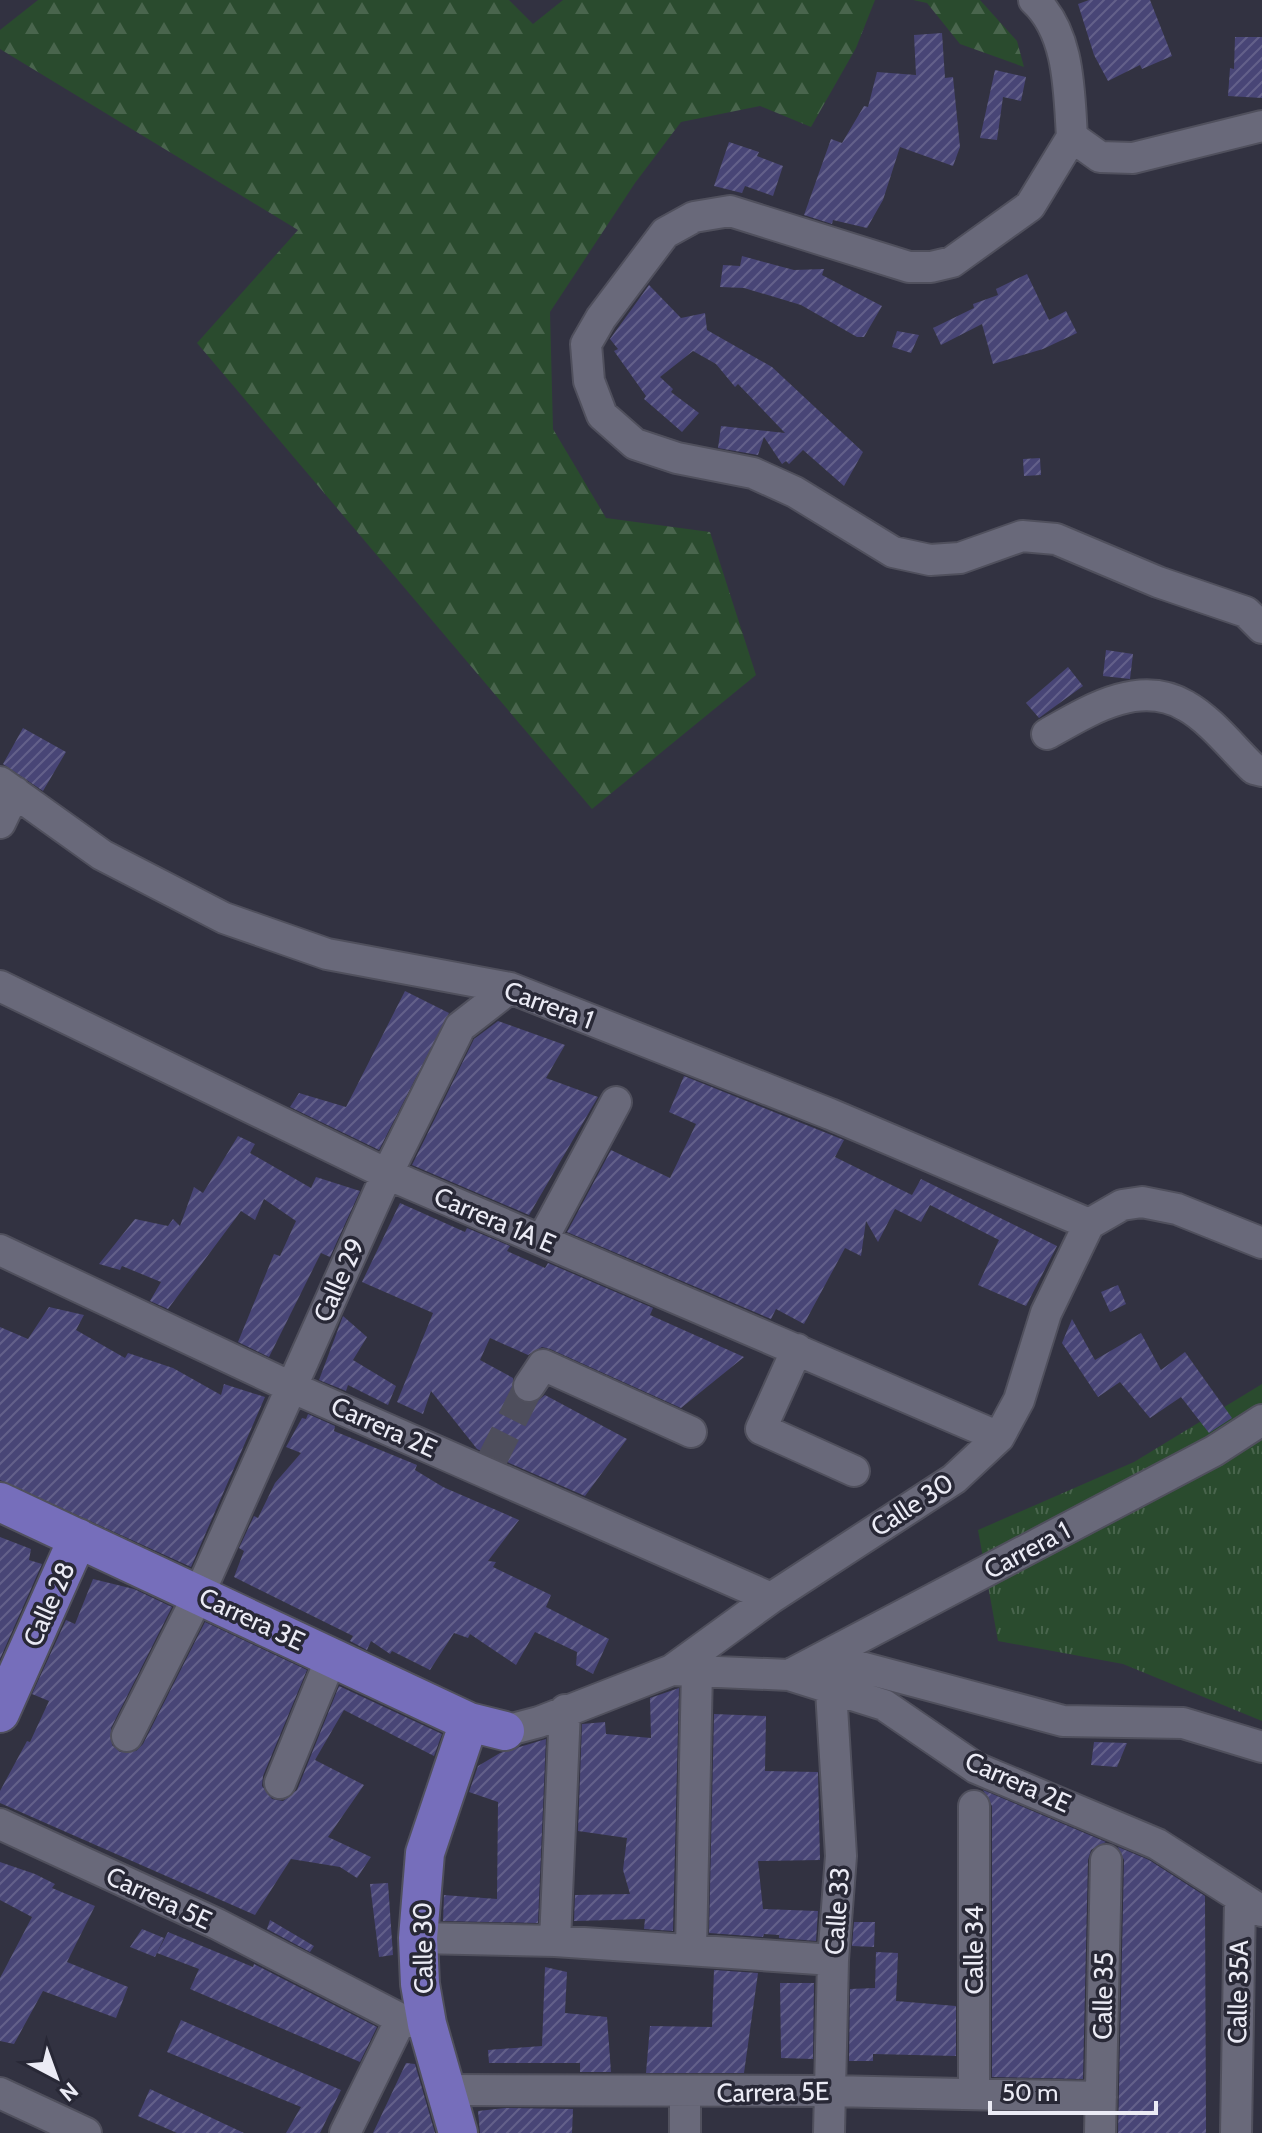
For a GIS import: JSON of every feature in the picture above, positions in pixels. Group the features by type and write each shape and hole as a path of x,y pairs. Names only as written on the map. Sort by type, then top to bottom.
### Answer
{"main road":[{"name":"Carrera 3E","path":"0,1502 487,1727"},
{"name":"Calle 28","path":"0,1713 9,1669 78,1538"},
{"name":"Calle 30","path":"458,2133 446,2090 414,2022 418,1938 425,1853 456,1765 487,1727"}],"street":[{"path":"1030,206 1072,137 1067,66 1045,10 1034,0"},
{"path":"1072,137 1100,157 1133,158 1262,126"},
{"path":"1100,157 952,262 931,267 909,267 730,211 694,217 665,233 618,294 586,344 589,381 602,415 635,444 677,458 753,473 795,492 893,552 930,560 960,558 1022,536 1056,539 1107,563 1246,612 1262,628"},
{"path":"1047,734 1117,699 1152,694 1186,706 1254,769 1262,771"},
{"path":"0,823 8,787"},
{"name":"Carrera 1","path":"8,787 102,855 224,918 327,954 510,988 830,1114 1089,1224"},
{"name":"Carrera 1A E","path":"0,986 387,1174 999,1437"},
{"name":"Calle 29","path":"127,1736 199,1594 387,1174 460,1027 510,988"},
{"path":"542,1240 616,1102"},
{"path":"1089,1224 1122,1205 1142,1202 1177,1209 1262,1243"},
{"name":"Calle 30","path":"487,1727 565,1710 684,1670 771,1598 954,1479 999,1437 1019,1400 1046,1313 1089,1224"},
{"name":"Carrera 2E","path":"0,1250 291,1387 489,1466 771,1598"},
{"path":"797,1349 761,1429 854,1471"},
{"path":"529,1386 543,1365 691,1432"},
{"name":"Carrera 1","path":"789,1675 1214,1451 1262,1420"},
{"path":"280,1783 332,1656"},
{"path":"823,1658 1063,1721 1183,1723 1262,1747"},
{"name":"Calle 33","path":"823,1658 815,1679 827,1689 841,1856 833,1960 829,2133"},
{"path":"684,1670 691,1950"},
{"name":"Carrera 2E","path":"684,1670 789,1675 884,1705 976,1768 1157,1844 1251,1906"},
{"path":"555,1941 565,1710"},
{"name":"Calle 34","path":"974,1806 974,2094"},
{"name":"Carrera 5E","path":"0,1824 217,1924 414,2022"},
{"name":"Calle 35","path":"1100,2133 1106,1860"},
{"name":"Calle 35A","path":"1236,2133 1251,1906"},
{"path":"418,1938 555,1941 833,1960"},
{"path":"345,2133 414,2022"},
{"name":"Carrera 5E","path":"446,2090 831,2091 1101,2097"},
{"path":"0,2093 86,2133"},
{"path":"685,2093 685,2133"}],"green space":[{"path":"38,0 509,0 533,24 563,0 875,0 856,48 811,127 760,106 681,122 635,183 550,312 553,429 606,518 710,532 756,675 592,809 197,343 298,230 0,49 0,30"},
{"path":"913,0 980,0 1017,41 1024,67 960,44 927,3"},
{"path":"1262,1384 1262,1721 1123,1664 998,1641 978,1530 1134,1462"}],"building":[{"path":"1089,0 1150,0 1172,56 1142,69 1140,65 1108,81 1094,55 1078,4"},
{"path":"942,33 945,78 953,77 960,147 953,166 900,147 883,200 867,228 833,220 832,224 804,215 831,139 842,143 864,106 868,107 877,72 916,75 914,35"},
{"path":"1235,37 1262,37 1262,98 1228,96 1230,68 1234,69"},
{"path":"995,70 1026,77 1021,101 1003,97 997,140 980,138"},
{"path":"729,142 759,152 757,156 783,166 773,196 745,186 742,193 714,186"},
{"path":"742,256 794,270 824,269 822,275 882,306 864,337 857,337 801,305 744,288 720,287 723,265 740,266"},
{"path":"1027,274 1049,320 1066,311 1077,333 1043,349 993,364 982,324 941,345 933,328 974,308 973,304 998,295 996,289"},
{"path":"649,285 681,318 705,313 707,330 772,367 863,452 844,486 803,450 789,464 786,461 782,464 764,437 758,455 718,448 721,426 785,433 738,384 735,387 716,364 693,351 660,377 673,389 671,392 699,413 682,432 644,399 646,396 614,351 618,349 610,339"},
{"path":"897,331 919,335 911,353 892,347"},
{"path":"1040,458 1041,475 1024,476 1023,459"},
{"path":"1106,650 1133,654 1130,679 1103,676"},
{"path":"1068,667 1083,686 1039,718 1026,703"},
{"path":"23,728 66,752 43,791 3,764"},
{"path":"405,991 449,1013 379,1150 290,1107 299,1093 346,1107"},
{"path":"498,1021 565,1045 546,1078 598,1097 529,1215 412,1165 474,1039"},
{"path":"684,1076 844,1140 835,1157 912,1195 921,1179 1057,1246 1026,1306 978,1285 999,1240 930,1205 921,1222 895,1209 878,1242 866,1221 861,1256 845,1248 804,1324 776,1309 771,1319 567,1232 611,1150 670,1178 696,1124 669,1112"},
{"path":"238,1136 255,1144 250,1153 311,1188 316,1177 360,1191 330,1257 321,1253 269,1357 238,1342 274,1254 280,1256 296,1221 264,1199 255,1220 241,1211 168,1309 150,1301 161,1282 122,1266 120,1270 99,1264 135,1219 168,1226 173,1219 180,1226 194,1187 203,1193"},
{"path":"400,1203 465,1232 467,1228 510,1246 507,1251 545,1268 548,1263 653,1308 650,1315 744,1357 681,1408 550,1349 542,1347 528,1355 490,1338 480,1360 513,1378 513,1393 518,1400 536,1402 545,1395 627,1439 585,1496 477,1449 431,1391 423,1414 397,1402 433,1313 362,1282"},
{"path":"1118,1285 1126,1304 1110,1312 1101,1292"},
{"path":"49,1307 84,1315 76,1330 125,1358 128,1353 173,1368 221,1395 224,1384 265,1397 191,1567 0,1480 0,1327 28,1339"},
{"path":"343,1316 367,1337 353,1360 396,1386 388,1405 348,1385 346,1391 319,1380"},
{"path":"1072,1319 1095,1360 1141,1333 1161,1370 1185,1352 1232,1418 1209,1433 1181,1397 1150,1418 1120,1382 1098,1397 1062,1343"},
{"path":"308,1414 335,1426 334,1431 417,1465 415,1470 443,1487 519,1520 488,1561 496,1562 493,1567 551,1595 546,1607 609,1639 593,1674 576,1665 577,1652 535,1632 516,1665 470,1634 468,1638 454,1633 430,1670 392,1651 390,1654 371,1641 367,1650 350,1641 353,1636 234,1577 244,1551 239,1548 254,1516 258,1518 275,1483 301,1453 286,1447 302,1418 306,1419"},
{"path":"0,1537 31,1549 29,1560 42,1564 0,1659"},
{"path":"93,1579 134,1589 172,1607 111,1728 112,1745 120,1752 136,1751 143,1744 205,1622 307,1670 263,1776 262,1786 272,1799 283,1801 297,1790 339,1686 442,1734 434,1756 344,1710 315,1760 364,1785 328,1837 371,1857 357,1878 340,1867 291,1859 255,1915 0,1803 0,1791 27,1741 30,1742 49,1701 32,1694 66,1620 75,1624"},
{"path":"679,1688 673,1931 644,1929 645,1919 574,1921 575,1895 630,1894 623,1870 627,1838 578,1831 582,1724 605,1722 606,1734 651,1738 650,1698"},
{"path":"714,1714 766,1716 765,1771 818,1772 820,1860 758,1861 763,1909 818,1911 816,1941 779,1938 779,1935 764,1934 763,1937 709,1933"},
{"path":"546,1739 538,1923 443,1921 444,1895 497,1899 498,1802 469,1792 478,1766 500,1753"},
{"path":"1094,1742 1127,1743 1117,1767 1091,1765"},
{"path":"983,1790 1106,1842 1091,1850 1088,1860 1083,2079 992,2077 992,1806"},
{"path":"1118,1847 1149,1860 1205,1896 1206,2133 1118,2133 1124,1860"},
{"path":"0,1862 35,1874 55,1884 52,1888 95,1906 67,1962 128,1987 116,2018 43,1991 14,2044 0,2041 0,1978 32,1917 0,1900"},
{"path":"388,1883 393,1955 379,1957 370,1884"},
{"path":"270,1920 314,1946 310,1952 267,1929"},
{"path":"854,1922 875,1922 874,1947 852,1946"},
{"path":"142,1929 164,1938 155,1957 130,1947"},
{"path":"168,1932 253,1967 254,1964 377,2027 360,2062 190,1989 199,1969 157,1953"},
{"path":"876,1952 898,1953 896,2001 956,2006 956,2056 873,2054 873,2061 849,2061 850,1989 875,1988"},
{"path":"545,1967 567,1972 565,2013 607,2017 611,2072 580,2072 580,2063 489,2063 488,2050 542,2046"},
{"path":"714,1970 758,1973 744,2073 646,2073 650,2026 712,2027"},
{"path":"780,1983 814,1983 813,2059 781,2058"},
{"path":"181,2020 341,2090 320,2133 286,2133 301,2107 167,2052"},
{"path":"406,2063 415,2064 435,2133 373,2133"},
{"path":"150,2089 244,2133 177,2133 138,2116"},
{"path":"505,2108 573,2109 572,2133 480,2133 478,2111"}],"tunnel":[{"path":"492,1460 529,1386"}]}
